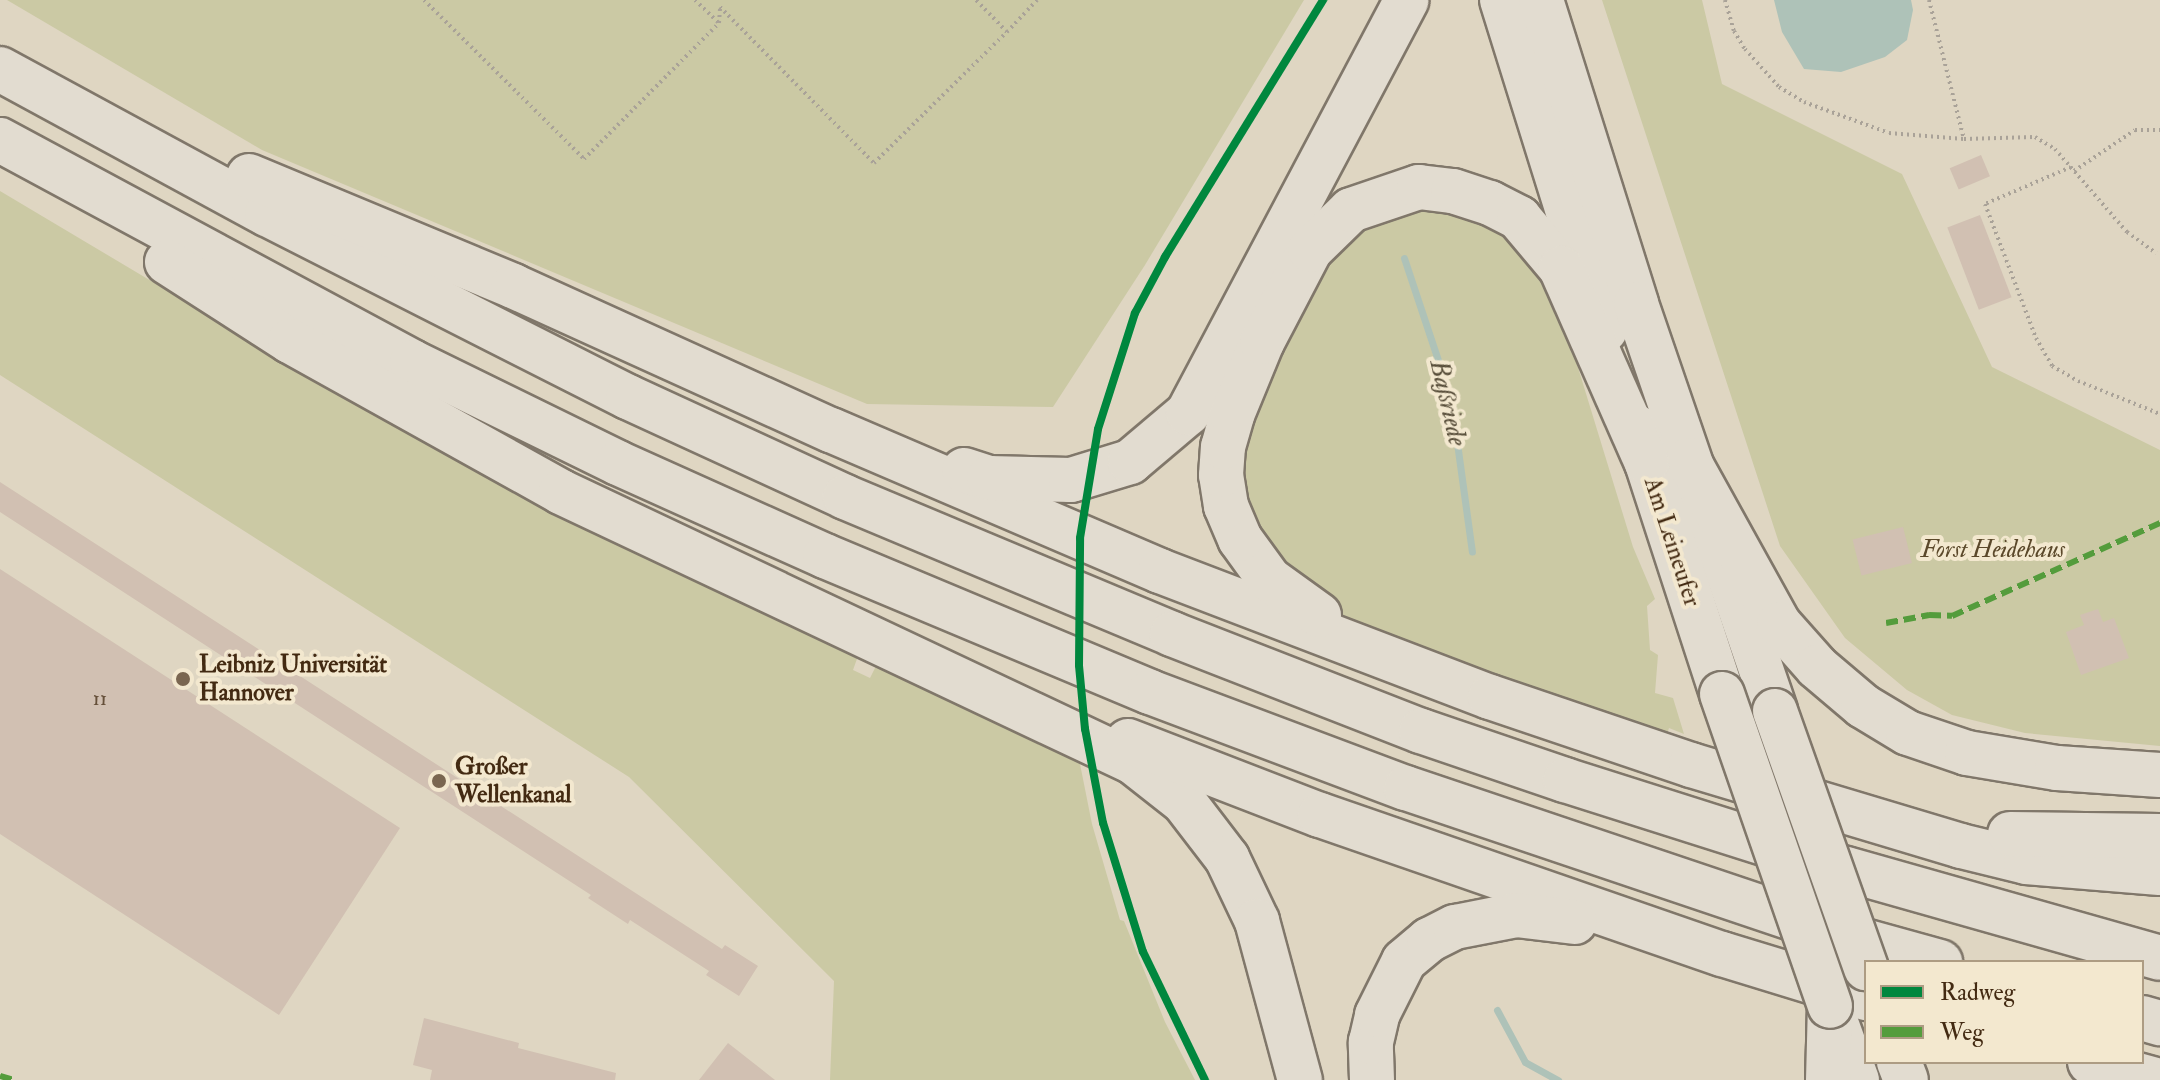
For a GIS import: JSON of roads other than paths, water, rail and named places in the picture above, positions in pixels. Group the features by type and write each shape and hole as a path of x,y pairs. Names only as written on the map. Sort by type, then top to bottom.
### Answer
{"highway":[{"path":"831,430 989,478 1071,480 1130,462 1188,413 1407,0"},
{"name":"Am Leineufer","path":"1502,0 1667,461 1775,711 1864,962"},
{"name":"Am Leineufer","path":"1541,0 1667,461 1722,694 1848,1002"},
{"path":"0,68 513,286 831,430 1160,571 1490,697 1876,823 2026,862 2160,873"},
{"path":"0,68 320,242 614,391 845,497 1172,634 1421,731 1565,780 1846,869 2160,958"},
{"path":"0,140 165,261 290,341 394,402 561,492 806,610 953,674 1320,815 1722,954 1848,1002 1838,1080"},
{"path":"0,140 412,362 618,463 825,556 1150,692 1406,788 1839,934 1933,960"},
{"path":"1490,697 1361,639 1309,610 1269,579 1240,539 1226,506 1221,475 1223,447 1232,415 1262,342 1310,250 1351,210 1419,187 1453,191 1519,218 1561,268 1667,461 1779,624 1817,667 1863,706 1908,733 1967,753 2057,768 2160,775"},
{"path":"953,674 1133,762 1184,802 1227,858 1257,921 1300,1080"},
{"path":"1876,823 2012,834 2160,836"},
{"path":"1372,1080 1371,1042 1387,993 1404,961 1429,940 1455,927 1516,915 1580,922 1722,954"},
{"path":"2097,1064 2156,1080"}],"waterway":[{"name":"Baßriede","path":"1404,258 1451,399 1472,552"},
{"name":"Baßriede","path":"1497,1010 1525,1062 1558,1080"}],"place":[{"name":"Leibniz Universität Hannover","path":"183,679"},
{"name":"Großer Wellenkanal","path":"439,781"}],"park label":[{"name":"Forst Heidehaus","path":"1993,550"}]}
